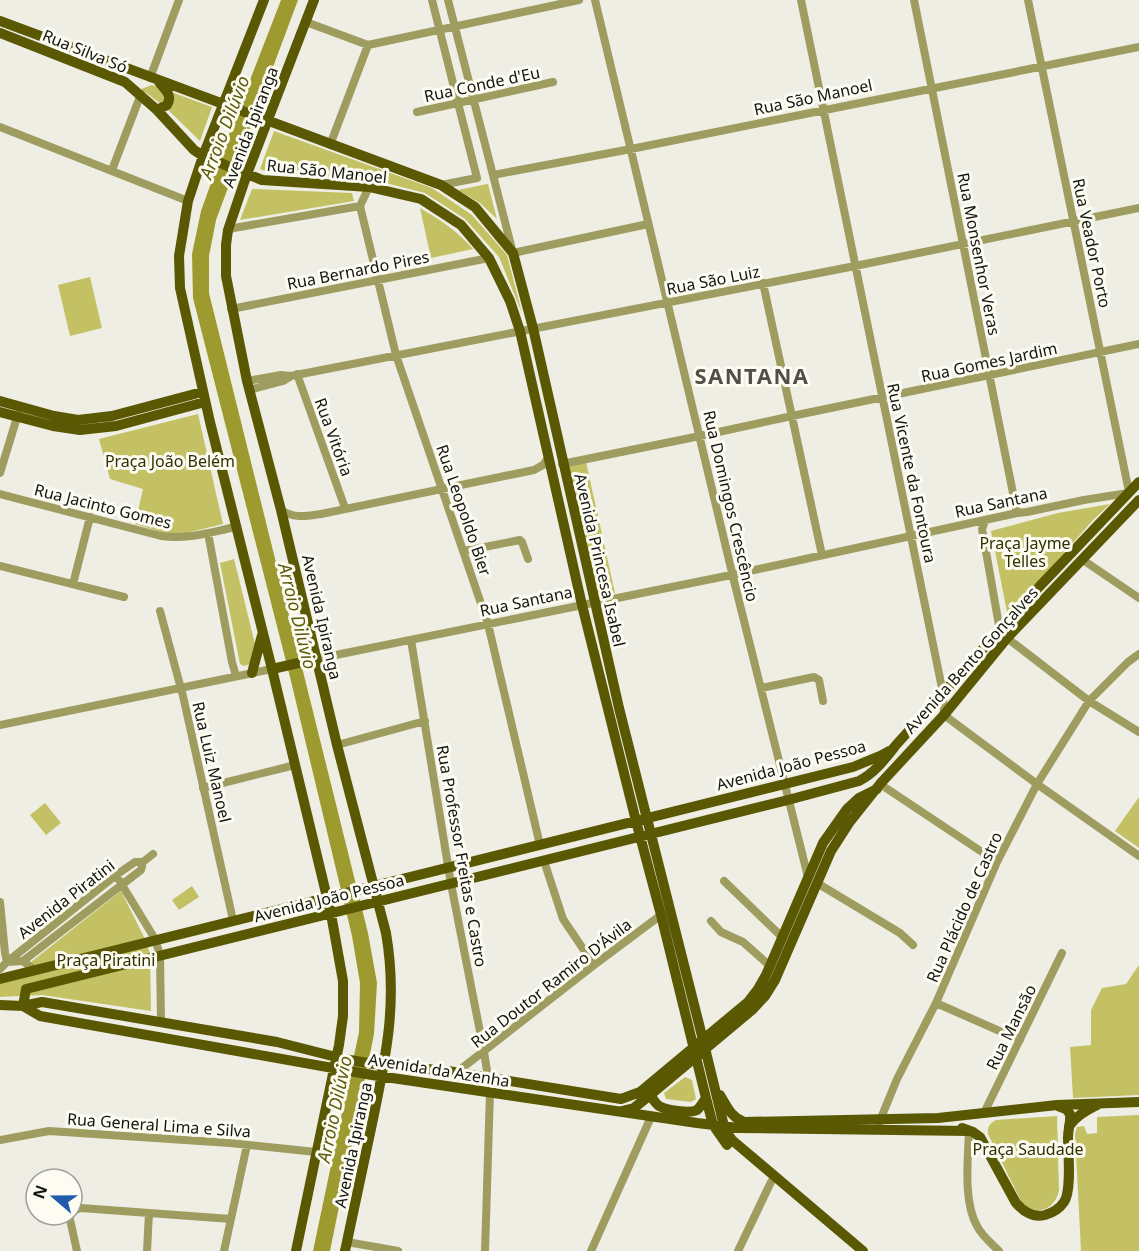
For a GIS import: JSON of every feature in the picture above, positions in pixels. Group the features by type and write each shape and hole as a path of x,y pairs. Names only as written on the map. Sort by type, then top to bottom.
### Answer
{"main road":[{"name":"Avenida Ipiranga","path":"264,0 224,104 208,158 188,201 179,255 180,288 204,397 262,635 275,669 295,765 336,912 343,981 339,1063 316,1152 296,1251"},
{"name":"Avenida Ipiranga","path":"314,0 274,105 263,119 228,230 226,276 248,385 281,510 311,660 337,745 372,903 390,954 391,1017 378,1070 346,1246"},
{"name":"Rua Silva Só","path":"0,21 154,80 235,108"},
{"name":"Rua Silva Só","path":"0,33 125,82 141,94 194,150 208,158"},
{"path":"125,82 141,84 154,80 168,93 170,99 167,105 157,110"},
{"path":"274,105 285,127"},
{"name":"Rua São Manoel","path":"235,108 441,185 475,207 513,253"},
{"name":"Rua São Manoel","path":"208,158 262,180 369,187 421,199 461,225 489,258"},
{"name":"Avenida Princesa Isabel","path":"513,253 533,328 641,820"},
{"name":"Avenida Princesa Isabel","path":"489,258 510,301 520,331 582,605 704,1044 714,1085 718,1125"},
{"path":"0,412 18,412 78,420 112,416 204,397"},
{"path":"0,401 18,412"},
{"name":"Avenida Bento Gonçalves","path":"619,1112 634,1108 650,1095 748,1002 758,989 812,880 849,823 878,787 944,715 1044,581 1139,482"},
{"name":"Avenida Bento Gonçalves","path":"896,746 943,693 1083,560 1139,500"},
{"path":"251,673 262,635"},
{"name":"Rua Santana","path":"275,669 311,660"},
{"name":"Avenida João Pessoa","path":"0,979 784,784 853,766 882,755 896,746"},
{"name":"Avenida João Pessoa","path":"23,1006 26,989 849,784 873,773 896,746"},
{"path":"847,808 851,796 849,784"},
{"name":"Avenida Bento Gonçalves","path":"704,1044 752,1010 765,996 775,980 812,880 823,843 847,808 878,787"},
{"name":"Avenida Princesa Isabel","path":"645,836 661,915 706,1098 718,1125"},
{"name":"Avenida da Azenha","path":"0,1005 23,1006 42,1002 161,1022 277,1042 339,1063"},
{"name":"Avenida da Azenha","path":"23,1006 40,1016 339,1063 490,1092 651,1117 738,1128 879,1125"},
{"name":"Avenida Bento Gonçalves","path":"621,1099 640,1092 695,1052"},
{"name":"Avenida da Azenha","path":"378,1070 457,1072 621,1099"},
{"path":"714,1085 734,1117 744,1122 879,1125 969,1131"},
{"path":"650,1095 660,1107 685,1112 698,1110 706,1098"},
{"path":"879,1125 1057,1105 1139,1102"},
{"path":"938,1118 980,1137 1016,1203 1028,1214 1044,1215 1057,1210 1068,1193 1068,1133 1074,1118 1100,1104"},
{"path":"1057,1105 1066,1109 1070,1114 1070,1126"},
{"path":"980,1137 982,1121 991,1114 1002,1111"},
{"path":"718,1125 727,1145 854,1251"},
{"path":"718,1125 732,1140 863,1251"}],"street":[{"path":"154,80 179,0"},
{"path":"432,0 477,178 441,185"},
{"name":"Avenida Princesa Isabel","path":"448,0 513,253"},
{"path":"306,22 368,45 579,0"},
{"name":"Rua Domingos Crescêncio","path":"595,0 784,784 812,880"},
{"name":"Rua Vicente da Fontoura","path":"801,0 943,693 944,715"},
{"name":"Rua Monsenhor Veras","path":"914,0 1017,513"},
{"name":"Rua Veador Porto","path":"1028,0 1129,492"},
{"path":"330,145 368,45"},
{"name":"Rua São Manoel","path":"493,175 1139,47"},
{"name":"Rua Conde d'Eu","path":"417,112 553,82"},
{"path":"112,170 141,94"},
{"path":"0,127 188,201"},
{"path":"360,206 369,187"},
{"name":"Rua São Manoel","path":"228,230 360,206"},
{"name":"Rua Leopoldo Bier","path":"360,206 396,355 488,624 540,844"},
{"name":"Rua São Luiz","path":"248,385 281,375 294,375 855,266 1139,207"},
{"path":"513,253 648,224"},
{"name":"Rua Bernardo Pires","path":"231,309 489,258"},
{"path":"763,284 822,555"},
{"name":"Rua Gomes Jardim","path":"562,464 1139,344"},
{"name":"Rua Vitória","path":"294,375 345,508"},
{"path":"0,473 18,412"},
{"path":"281,510 292,516 304,517 534,470 543,465 548,458"},
{"path":"534,470 553,477"},
{"name":"Rua Santana","path":"311,660 733,574 1017,513 1129,492"},
{"name":"Rua Jacinto Gomes","path":"0,495 172,538 191,537 236,527"},
{"path":"74,584 90,517"},
{"path":"286,533 304,517"},
{"path":"985,521 982,530 1004,634 1089,701 1139,732"},
{"path":"975,523 982,530"},
{"path":"208,533 236,676"},
{"path":"464,551 520,540 528,559"},
{"path":"1083,560 1139,598"},
{"path":"0,566 124,597"},
{"name":"Rua Luiz Manoel","path":"160,611 181,688 233,920"},
{"name":"Rua Professor Freitas e Castro","path":"411,640 451,884 488,1077"},
{"name":"Rua Plácido de Castro","path":"879,1125 897,1079 936,1003 997,862 1037,784 1089,701 1139,654"},
{"path":"232,662 251,673"},
{"name":"Rua Santana","path":"0,725 275,669"},
{"path":"761,688 814,677 819,680 823,701"},
{"path":"944,715 1139,856"},
{"path":"337,745 425,721"},
{"path":"203,788 295,765"},
{"path":"878,787 997,862"},
{"name":"Avenida Piratini","path":"7,962 23,961 141,870 143,862 153,854"},
{"path":"544,861 563,919 594,964"},
{"name":"Avenida Piratini","path":"0,969 116,875 135,862 143,862"},
{"path":"116,875 155,939 160,955 161,1022"},
{"path":"812,880 900,933 913,945"},
{"path":"724,881 782,937"},
{"path":"0,902 7,962"},
{"name":"Rua Doutor Ramiro D'Ávila","path":"457,1072 594,964 661,915"},
{"path":"711,921 721,932 743,942 770,966"},
{"name":"Rua Mansão","path":"984,1113 1062,954"},
{"name":"Avenida Piratini","path":"23,961 36,970"},
{"path":"936,1003 1020,1040"},
{"path":"485,1251 490,1092"},
{"path":"594,1250 651,1117"},
{"name":"Rua General Lima e Silva","path":"0,1140 49,1131 316,1152"},
{"path":"969,1131 968,1191 972,1214 976,1226 999,1251"},
{"path":"224,1251 247,1145"},
{"path":"738,1251 771,1182"},
{"path":"84,1208 231,1219"},
{"path":"147,1251 149,1213"},
{"path":"72,1227 77,1251"},
{"path":"346,1246 398,1251"}],"green space":[{"path":"152,85 212,107 200,141 165,107 141,89"},
{"path":"274,131 432,188 472,215 507,255 522,313 499,257 465,219 425,193 370,179 267,172 260,169"},
{"path":"488,184 497,219 480,203 458,190"},
{"path":"252,189 352,193 354,201 240,220"},
{"path":"420,208 461,236 473,249 431,258"},
{"path":"90,277 102,328 70,336 58,285"},
{"name":"Praça João Belém","path":"198,414 223,524 174,536 135,524 143,489 110,479 99,439"},
{"path":"586,462 615,593 598,597 569,466"},
{"name":"Praça Jayme Telles","path":"1110,504 1093,520 1008,617 991,531 1058,513"},
{"path":"234,559 256,648 250,664 244,666 240,664 220,563"},
{"path":"1139,797 1139,848 1115,831"},
{"path":"45,803 61,823 46,835 30,815"},
{"path":"192,886 199,897 179,910 172,900"},
{"name":"Praça Piratini","path":"121,891 146,941 150,954 151,1011 42,995 0,997 0,983 37,971 31,962"},
{"path":"1139,965 1139,1095 1073,1098 1070,1047 1091,1045 1091,1010 1102,988 1126,984"},
{"path":"685,1077 692,1080 696,1099 691,1102 666,1099 664,1093"},
{"path":"1139,1115 1139,1251 1081,1251 1075,1134 1077,1127 1084,1126 1087,1134 1097,1133 1097,1117"},
{"name":"Praça Saudade","path":"1057,1116 1059,1191 1057,1198 1048,1207 1043,1210 1032,1209 1021,1201 988,1134 989,1127 996,1120"}],"shaded area":[{"name":"Arroio Dilúvio","path":"281,0 298,0 216,220 209,256 209,293 368,933 377,983 374,1034 330,1251 313,1251 359,1032 360,983 352,936 290,677 193,298 192,254 201,211"}],"district":[{"name":"SANTANA","path":"752,375"}]}
